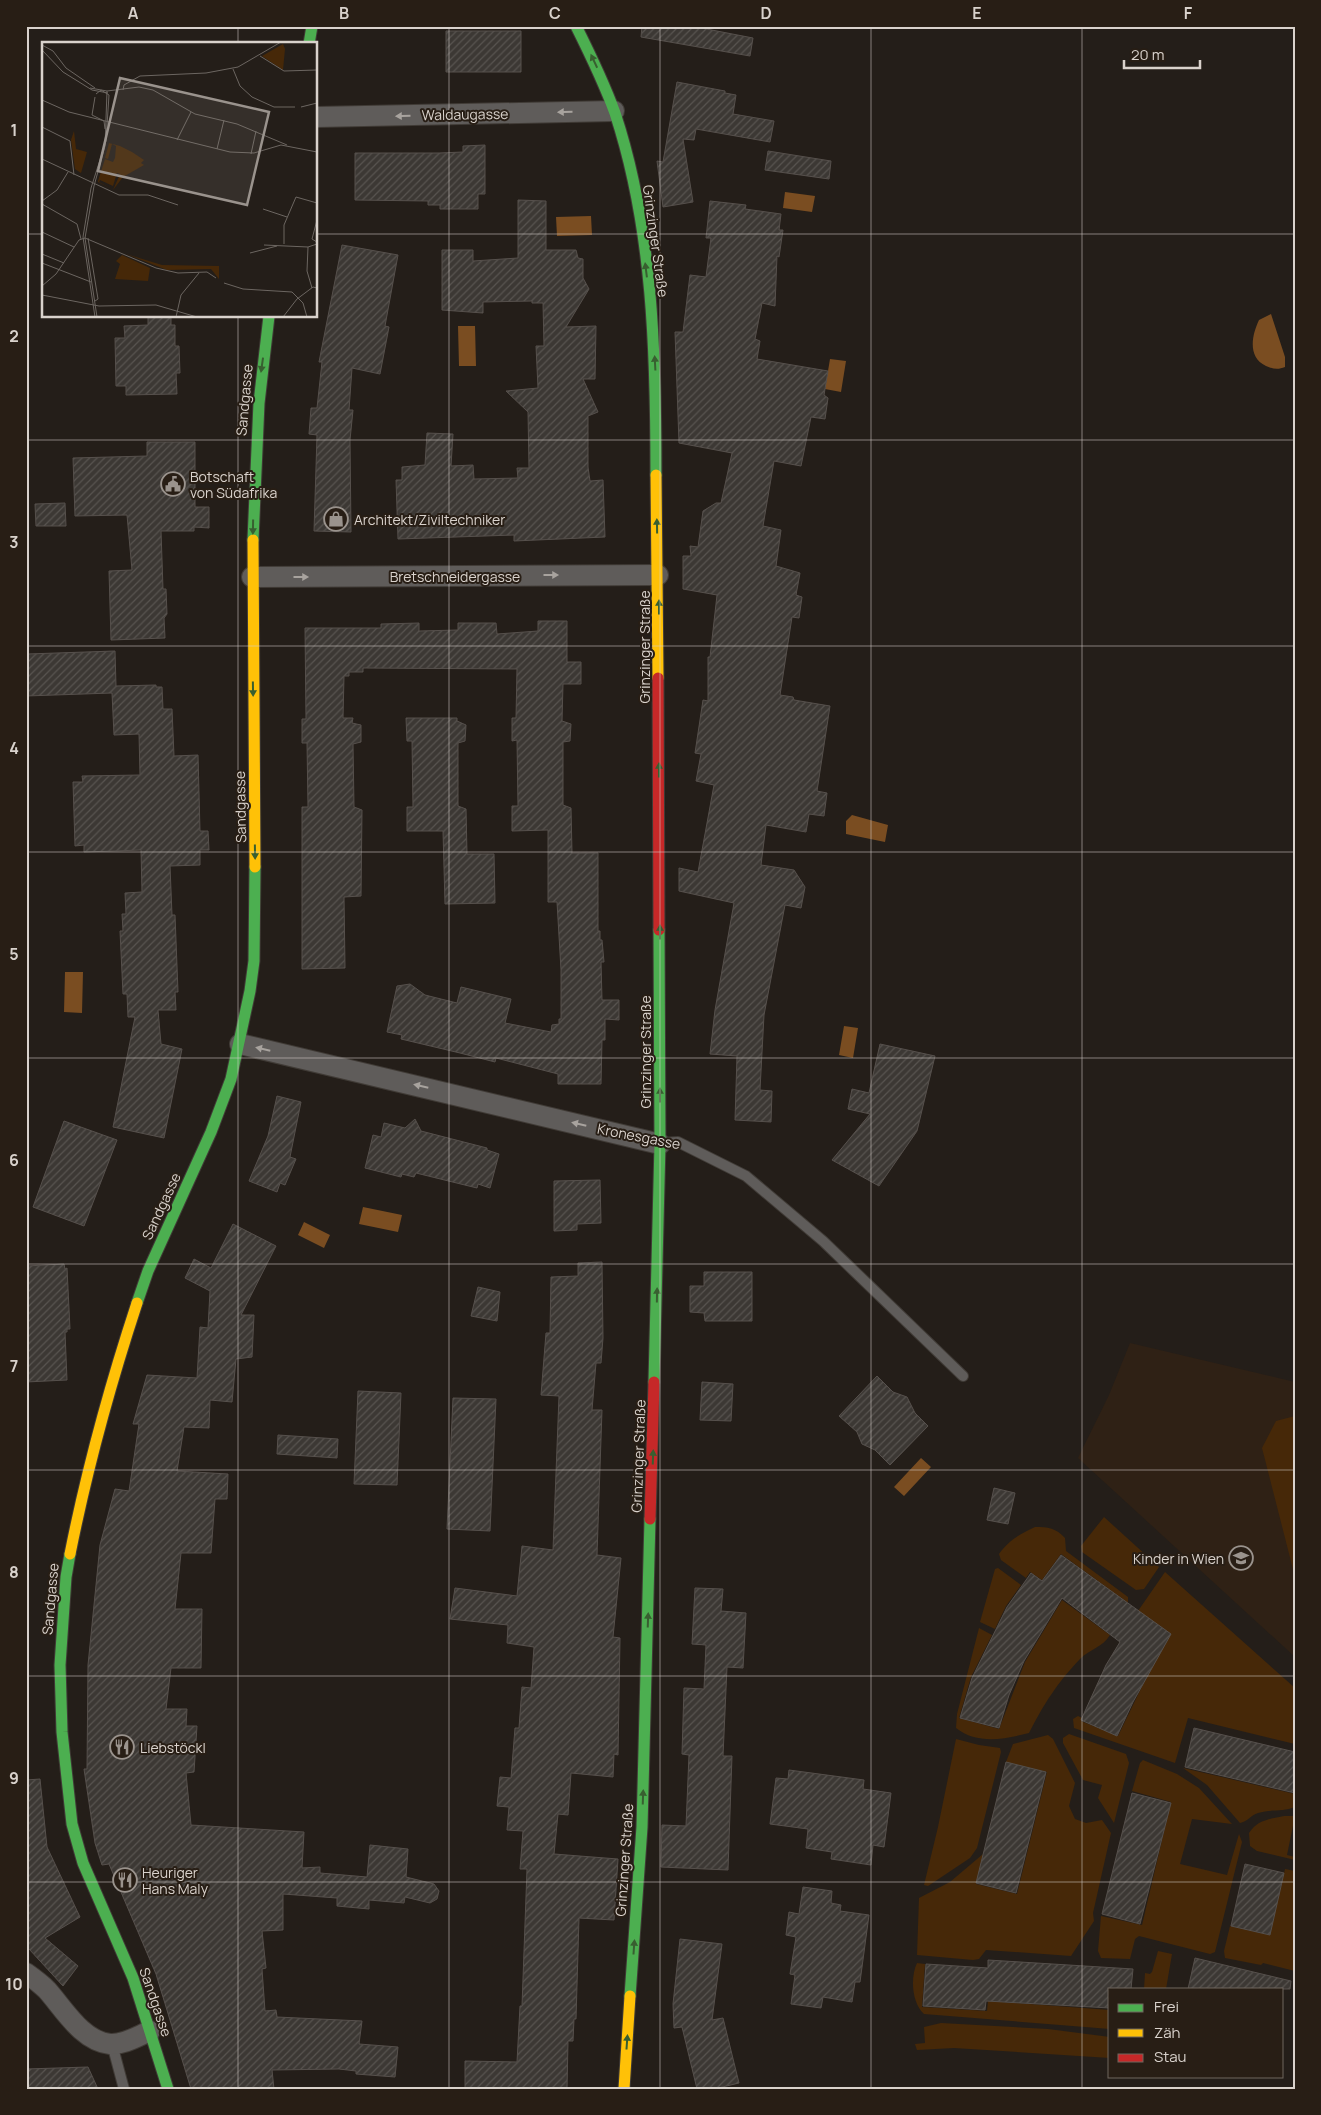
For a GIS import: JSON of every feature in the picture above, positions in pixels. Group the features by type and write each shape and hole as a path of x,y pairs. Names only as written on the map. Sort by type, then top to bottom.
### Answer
{"street":[{"path":"309,42 312,26"},
{"name":"Grinzinger Straße","path":"576,26 602,76 625,146 635,193 652,319 656,395 660,1144 642,1827 624,2089"},
{"name":"Waldaugasse","path":"318,117 614,111"},
{"name":"Sandgasse","path":"168,2089 133,1978 83,1862 72,1824 62,1732 60,1665 66,1577 81,1500 121,1349 152,1262 212,1132 231,1080 240,1044 254,961 256,918 252,577 259,387 269,318"},
{"name":"Bretschneidergasse","path":"252,577 658,575"},
{"name":"Kronesgasse","path":"240,1044 660,1144"},
{"path":"26,1972 45,1989 83,2032 93,2038 112,2044 124,2042 150,2031"}],"lane":[{"name":"Kronesgasse","path":"660,1144 678,1142 746,1176 823,1242 963,1376"},
{"path":"112,2044 124,2089"}],"shaded area":[{"path":"785,192 815,196 812,212 783,208"},
{"path":"591,216 592,235 557,236 556,217"},
{"path":"1271,314 1285,357 1285,367 1280,369 1266,366 1260,362 1256,357 1253,345 1254,332 1259,320"},
{"path":"458,326 475,326 476,366 459,366"},
{"path":"830,359 846,361 841,392 825,389"},
{"path":"852,815 888,825 885,842 846,834 846,821"},
{"path":"65,972 83,972 82,1013 64,1012"},
{"path":"844,1026 858,1028 853,1058 839,1055"},
{"path":"363,1207 402,1215 398,1232 359,1224"},
{"path":"304,1222 330,1235 324,1248 298,1235"},
{"name":"Kinder in Wien","path":"1130,1343 1295,1382 1295,1657 1078,1458 1109,1395"},
{"path":"1295,1416 1295,1577 1262,1448 1276,1421"},
{"path":"921,1458 931,1467 904,1496 894,1487"},
{"path":"1104,1517 1159,1567 1144,1589 1136,1590 1082,1552 1081,1546"},
{"path":"1035,1527 1052,1529 1062,1535 1065,1538 1066,1551 1128,1597 1128,1603 1061,1554 1042,1580 1030,1572 1026,1578 1001,1560 999,1554 1011,1541"},
{"path":"998,1568 1021,1585 1006,1606 995,1629 980,1622 995,1569"},
{"path":"1165,1572 1295,1688 1295,1744 1188,1718 1175,1763 1074,1728 1073,1719 1078,1716 1082,1718 1081,1721 1118,1736 1149,1672 1171,1634 1138,1611"},
{"path":"1062,1600 1110,1635 1107,1639 1080,1659 1064,1677 1029,1733 1001,1739 982,1739 973,1737 956,1728 957,1714 979,1628 992,1635 971,1677 959,1718 999,1729 1025,1662"},
{"path":"1069,1734 1126,1754 1129,1763 1114,1823 1098,1798 1102,1785 1083,1780 1063,1743 1063,1738"},
{"path":"1048,1735 1053,1739 1075,1783 1069,1806 1075,1819 1086,1823 1102,1820 1111,1833 1093,1913 1094,1921 1071,1956 986,1950 979,1959 973,1960 917,1955 919,1898 950,1882 983,1854 976,1884 1017,1894 1047,1772 1006,1762 1013,1744"},
{"path":"956,1739 1000,1748 1001,1752 977,1848 970,1858 928,1886 924,1885"},
{"path":"1143,1760 1177,1774 1199,1788 1232,1824 1192,1819 1180,1864 1227,1875 1239,1834 1242,1842 1215,1952 1210,1954 1139,1936 1135,1939 1130,1959 1101,1958 1098,1951 1101,1916 1142,1925 1171,1802 1132,1791 1140,1763"},
{"path":"1183,1768 1295,1794 1295,1807 1258,1813 1240,1823 1207,1785"},
{"path":"1284,1816 1295,1816 1287,1855 1295,1857 1295,1860 1257,1851 1250,1846 1249,1833 1256,1825"},
{"path":"1285,1869 1295,1871 1295,1971 1263,1963 1261,1965 1225,1958 1224,1951 1230,1926 1270,1935"},
{"path":"1158,1951 1172,1954 1166,1988 1144,1988 1145,1973 1150,1974"},
{"path":"917,1963 925,1964 922,2007 987,2011 988,2001 1108,2010 1108,2029 924,2014 917,2004 913,1990"},
{"path":"941,2023 1048,2029 1108,2037 1108,2058 954,2048 917,2050 915,2044 925,2043 924,2027"}],"building":[{"path":"642,26 691,26 753,38 750,56 641,37"},
{"path":"446,31 521,31 521,72 446,72"},
{"path":"677,82 725,91 725,93 736,95 733,114 774,121 770,142 696,129 694,140 683,139 693,202 663,207 657,161 663,162"},
{"path":"485,145 485,194 478,194 478,209 440,209 440,205 428,205 428,201 355,200 355,153 463,152 463,146"},
{"path":"768,151 831,161 829,179 765,170"},
{"path":"518,200 546,201 546,250 576,250 578,258 583,259 583,278 589,289 566,327 596,326 595,379 583,379 598,412 588,416 588,467 590,481 603,480 605,537 514,541 514,535 398,539 396,480 402,480 402,467 425,465 427,433 453,434 451,466 473,465 474,479 518,478 517,468 529,468 528,412 506,391 538,388 536,346 544,346 543,303 532,303 532,301 483,302 483,313 442,310 442,250 473,250 473,261 518,258"},
{"path":"710,201 746,205 745,209 781,214 779,230 783,230 779,257 777,256 775,306 762,303 755,339 760,341 757,359 828,371 824,395 828,398 825,419 811,417 801,466 774,461 763,526 781,530 776,566 800,573 796,595 802,597 799,618 792,617 780,695 793,697 794,700 830,706 817,791 827,793 824,816 809,814 806,832 766,825 761,865 794,870 805,887 801,908 785,905 764,1015 760,1090 772,1091 771,1122 735,1120 737,1056 710,1054 715,1010 734,903 679,891 679,868 698,872 714,785 696,781 701,754 695,753 703,700 708,701 708,657 710,657 717,595 683,589 683,556 691,556 690,546 698,547 703,511 716,503 721,503 732,453 679,443 675,332 683,332 690,275 706,277 711,238 706,238"},
{"path":"342,245 398,255 385,326 389,327 380,374 352,368 349,410 353,410 350,440 351,532 314,531 317,435 309,434 311,408 317,408 322,362 319,362"},
{"path":"148,318 171,318 171,325 175,325 175,346 179,346 180,373 176,373 177,394 126,395 126,386 116,386 115,338 125,338 124,326 148,325"},
{"path":"147,442 195,442 195,507 209,507 209,528 194,527 194,531 161,531 163,589 166,589 167,614 164,618 165,638 111,640 109,571 132,570 127,515 75,516 73,458 147,456"},
{"path":"65,503 66,526 36,526 35,504"},
{"path":"538,621 567,621 567,662 581,662 581,684 563,684 562,721 571,724 570,741 563,742 563,805 571,808 572,853 598,853 598,931 600,931 600,940 602,940 604,962 601,962 602,1000 619,1000 619,1020 605,1019 605,1040 602,1040 601,1084 558,1084 558,1074 496,1058 495,1062 401,1039 402,1035 387,1032 397,986 410,984 425,995 457,1003 461,987 511,999 505,1023 551,1032 552,1025 559,1024 559,1019 561,1019 561,970 557,902 548,902 548,830 512,831 512,806 518,806 517,740 512,741 512,718 516,718 517,669 363,668 363,672 349,672 349,676 344,676 343,718 353,718 352,723 361,725 361,742 353,744 354,807 362,810 361,896 344,897 345,968 302,969 302,807 308,807 307,743 302,743 302,719 306,719 305,628 381,628 381,624 419,623 419,631 458,630 458,623 496,623 497,634 538,631"},
{"path":"115,651 116,686 156,685 156,687 162,687 163,709 172,709 174,756 198,755 200,831 208,831 209,850 200,850 200,865 170,866 172,915 175,915 178,992 175,992 176,1010 158,1010 161,1044 182,1049 164,1138 113,1127 135,1017 128,1017 127,994 123,994 120,931 123,931 122,914 126,914 125,893 142,892 141,850 84,852 84,845 75,846 73,782 83,782 82,776 140,775 139,734 114,735 112,693 26,696 27,654"},
{"path":"406,718 457,718 457,721 466,725 465,741 458,743 458,806 466,809 467,854 494,854 495,903 445,904 443,831 407,831 407,807 413,807 412,741 407,741"},
{"path":"880,1044 935,1056 917,1131 879,1186 832,1160 870,1114 848,1109 852,1089 869,1093"},
{"path":"277,1096 301,1102 290,1157 296,1159 285,1185 280,1183 277,1192 249,1181 268,1136"},
{"path":"415,1119 421,1131 487,1148 487,1150 499,1154 490,1188 478,1184 477,1188 416,1173 414,1177 402,1174 401,1177 365,1168 373,1135 381,1137 384,1123 405,1128"},
{"path":"64,1121 117,1140 84,1226 33,1207"},
{"path":"600,1180 601,1223 577,1224 577,1230 554,1231 554,1181"},
{"path":"233,1224 276,1246 241,1315 254,1315 252,1357 236,1359 232,1402 210,1400 209,1428 184,1427 177,1471 228,1474 227,1499 215,1499 211,1553 181,1553 175,1609 202,1609 201,1668 171,1668 166,1709 187,1709 186,1726 197,1726 194,1772 186,1773 191,1825 304,1832 302,1868 320,1867 320,1873 367,1877 370,1845 408,1849 406,1877 434,1884 439,1891 437,1899 430,1903 405,1897 404,1903 369,1900 369,1909 337,1906 337,1898 283,1894 283,1930 262,1931 266,1968 262,1969 265,2011 276,2010 277,2017 362,2021 359,2044 398,2047 395,2077 356,2074 356,2071 339,2069 272,2070 274,2089 191,2089 156,1974 109,1864 102,1865 95,1843 84,1769 87,1769 88,1665 100,1545 115,1489 129,1491 139,1424 133,1424 147,1375 197,1378 200,1327 208,1328 210,1291 185,1278 194,1259 211,1268"},
{"path":"602,1262 603,1338 601,1363 596,1363 592,1410 602,1410 597,1555 621,1558 613,1637 620,1638 618,1755 614,1754 613,1777 571,1773 568,1815 558,1814 554,1854 618,1859 614,1920 579,1918 576,2019 574,2019 573,2041 568,2041 567,2089 465,2089 465,2061 517,2062 520,2006 522,2006 527,1869 520,1869 523,1831 507,1830 509,1807 497,1806 500,1777 511,1778 515,1728 519,1728 522,1687 531,1688 534,1647 507,1643 508,1625 450,1619 455,1588 517,1596 522,1546 553,1550 559,1396 541,1395 546,1333 550,1333 551,1277 578,1276 578,1263"},
{"path":"64,1264 65,1269 67,1268 70,1329 67,1329 67,1332 65,1332 67,1380 26,1382 26,1266"},
{"path":"704,1272 752,1272 752,1321 705,1321 704,1313 690,1312 690,1286 704,1286"},
{"path":"478,1287 500,1292 497,1321 471,1316"},
{"path":"877,1376 893,1392 907,1397 915,1413 928,1426 890,1465 875,1450 862,1444 857,1432 839,1416"},
{"path":"702,1382 733,1384 731,1421 700,1420"},
{"path":"358,1391 401,1393 397,1485 354,1484"},
{"path":"453,1398 496,1399 490,1531 447,1529"},
{"path":"278,1435 338,1439 337,1458 277,1454"},
{"path":"994,1488 1015,1493 1008,1524 987,1520"},
{"path":"1061,1555 1171,1634 1133,1702 1117,1736 1081,1720 1106,1665 1120,1642 1062,1598 1024,1661 1009,1695 999,1728 960,1718 972,1678 1007,1607 1031,1573 1042,1581"},
{"path":"695,1588 723,1589 721,1611 746,1613 743,1668 727,1667 723,1756 732,1756 728,1870 661,1867 662,1825 686,1826 689,1755 682,1754 684,1688 704,1689 706,1645 692,1644"},
{"path":"1194,1728 1295,1752 1295,1793 1185,1767"},
{"path":"1006,1762 1046,1772 1016,1893 976,1883"},
{"path":"789,1770 864,1780 863,1789 891,1793 884,1847 873,1845 871,1865 831,1859 832,1852 806,1848 808,1829 770,1824 776,1778 788,1779"},
{"path":"40,1779 47,1847 80,1917 45,1938 78,1966 63,1986 29,1949 26,1950 26,1780"},
{"path":"1132,1793 1171,1803 1140,1924 1102,1914"},
{"path":"1245,1864 1284,1873 1270,1935 1231,1926"},
{"path":"803,1887 832,1891 831,1903 841,1905 840,1911 869,1915 860,1982 855,1982 852,2002 823,1997 821,2008 791,2004 795,1975 790,1974 796,1937 786,1935 789,1912 799,1914"},
{"path":"680,1939 722,1944 712,2020 723,2018 739,2083 714,2089 697,2089 682,2027 674,2028 673,2004"},
{"path":"1195,1958 1291,1981 1290,1989 1188,1988"},
{"path":"988,1960 1133,1969 1131,1988 1108,1988 1108,2008 986,2001 985,2010 923,2006 926,1964 988,1968"},
{"path":"88,2067 98,2089 26,2089 26,2069"}],"traffic: fast":[{"path":"309,42 312,26"},
{"path":"576,26 597,69 615,113 628,157 637,201 645,246 650,292 655,384 656,475"},
{"path":"253,540 259,403 269,318"},
{"path":"137,1303 148,1271 211,1132 231,1079 250,991 254,961 255,867"},
{"path":"654,1382 660,1144 659,930"},
{"path":"630,1996 642,1827 650,1519"},
{"path":"70,1554 66,1577 60,1665 62,1732 72,1824 83,1863 133,1978 168,2089"}],"traffic: slow":[{"path":"656,475 658,678"},
{"path":"253,540 255,867"},
{"path":"70,1554 100,1427 137,1303"},
{"path":"624,2089 630,1996"}],"traffic: jam":[{"path":"658,678 659,930"},
{"path":"650,1519 654,1382"}],"place":[{"name":"Botschaft von Südafrika","path":"173,484"},
{"name":"Architekt/Ziviltechniker","path":"336,519"},
{"name":"Kinder in Wien","path":"1241,1558"},
{"name":"Liebstöckl","path":"122,1747"},
{"name":"Heuriger Hans Maly","path":"125,1880"}]}
